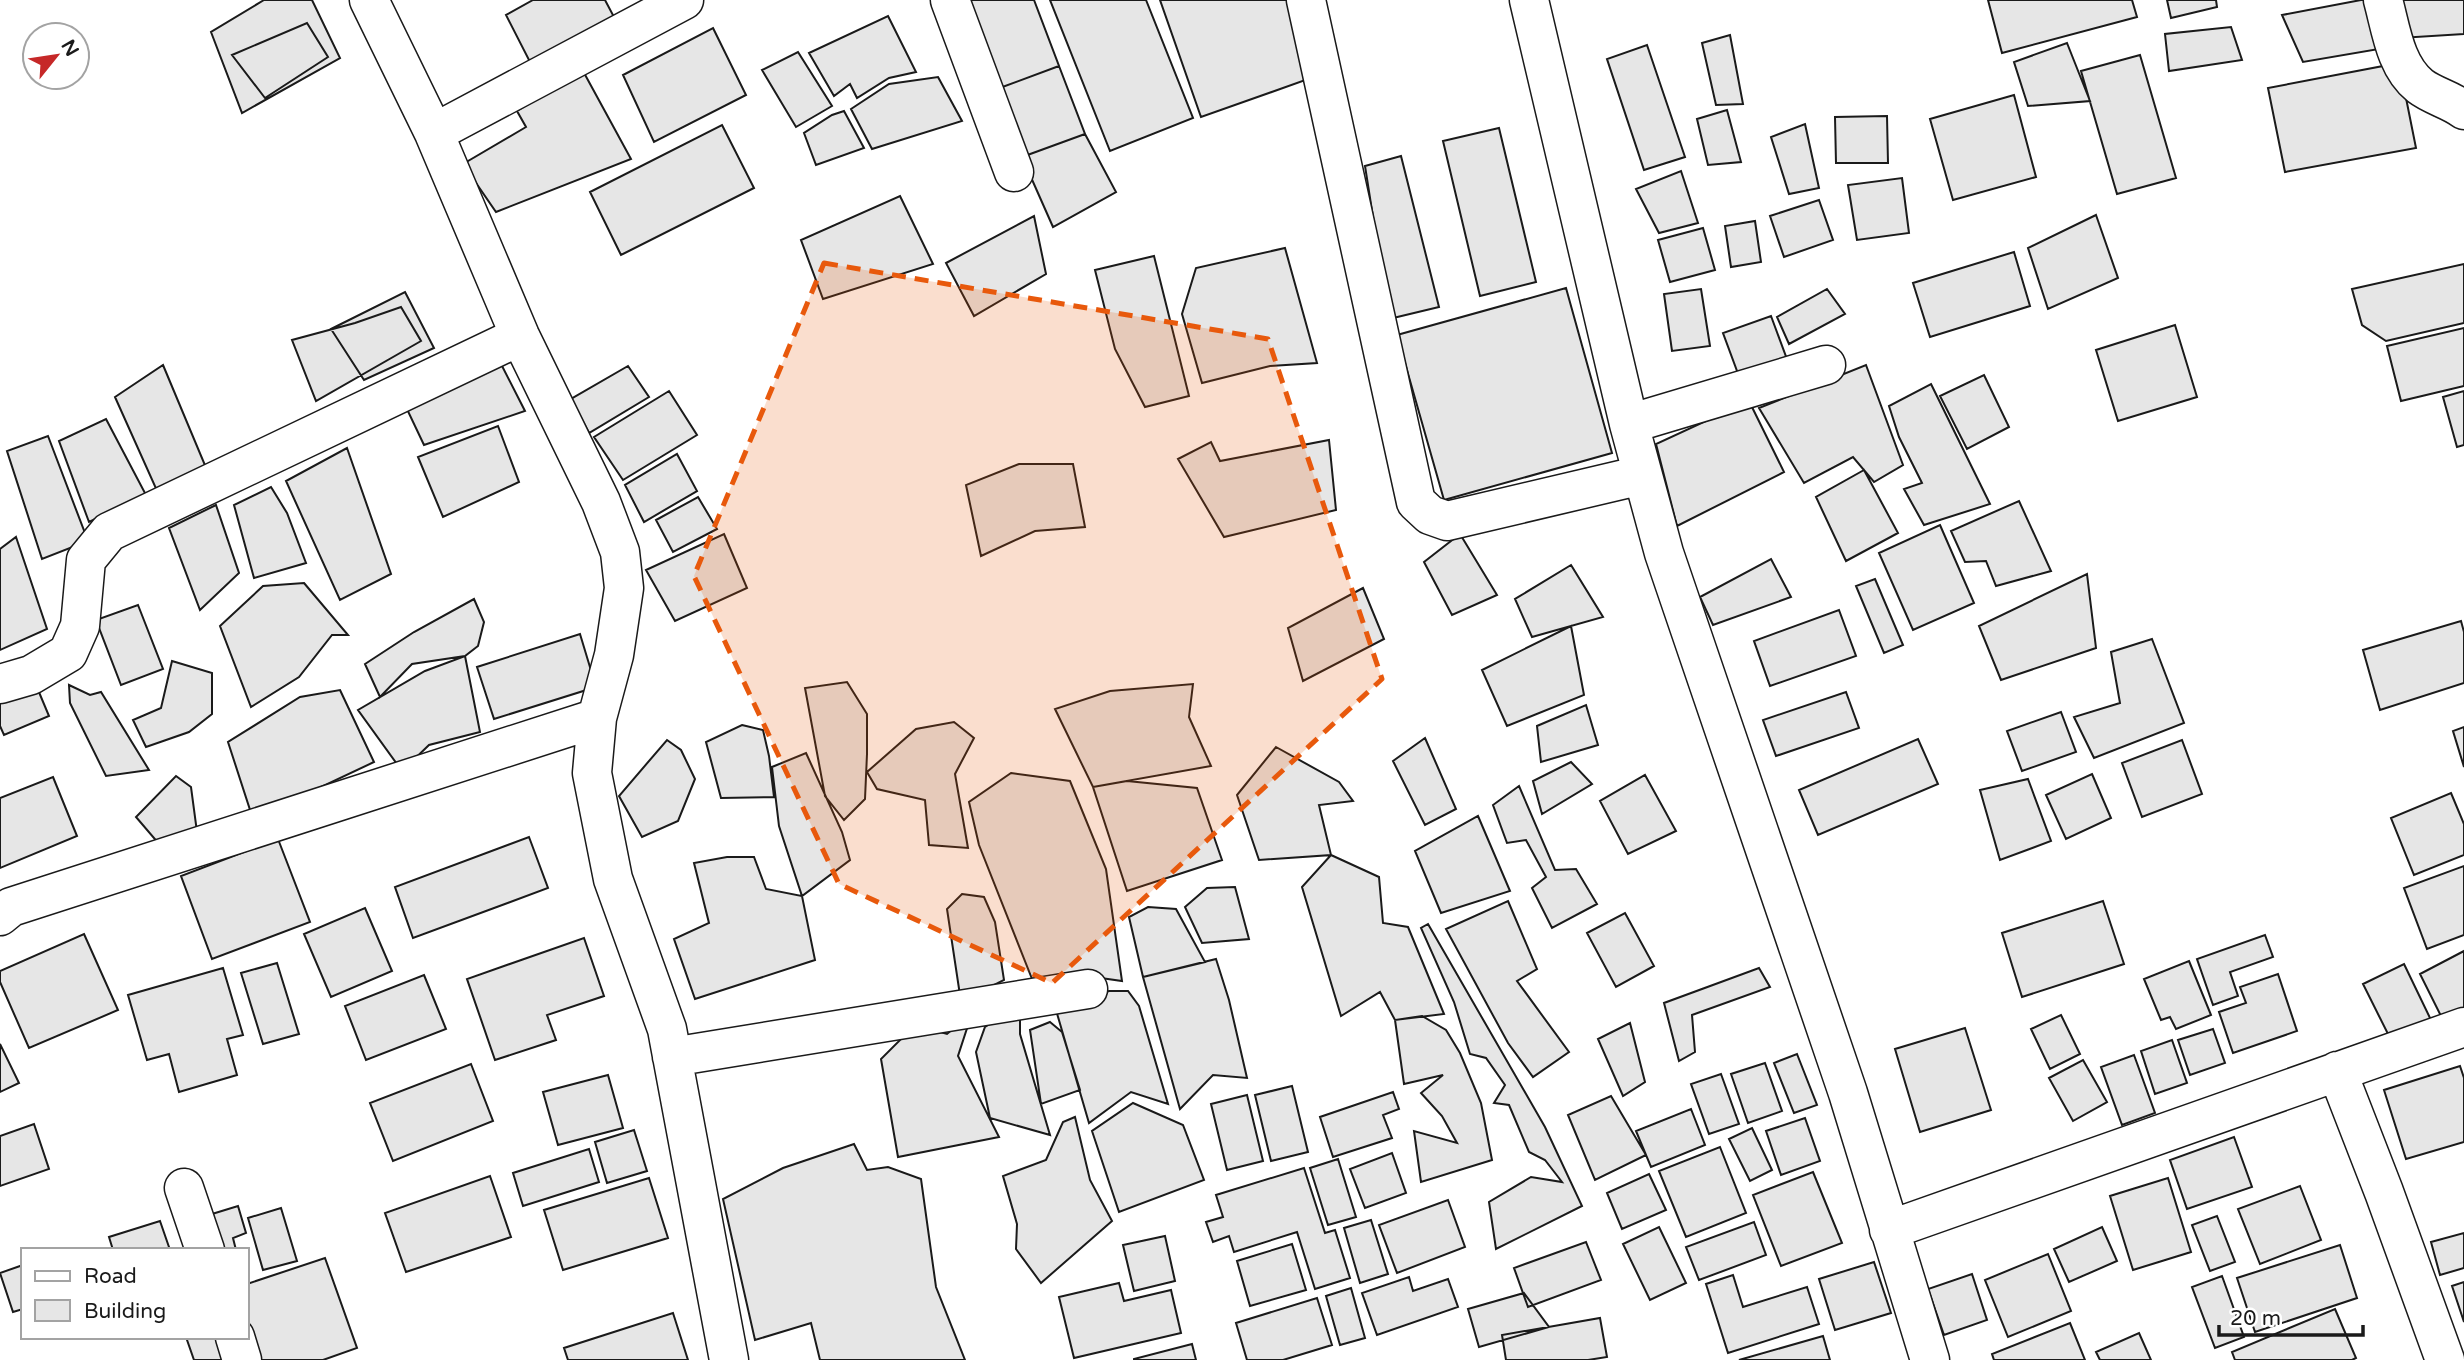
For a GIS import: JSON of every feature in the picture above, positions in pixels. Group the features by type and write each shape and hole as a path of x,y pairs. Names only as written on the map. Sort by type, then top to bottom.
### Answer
{"street":[{"path":"369,0 434,133 520,336 601,502 620,552 624,588 614,655 597,718 592,773 613,880 667,1029 729,1360"},
{"path":"434,133 684,0"},
{"path":"950,0 1014,172"},
{"path":"1306,0 1416,502 1430,515 1447,521 1642,475"},
{"path":"1529,0 1629,424 1664,554 1848,1093 1930,1360"},
{"path":"2383,0 2405,69 2420,86 2464,110"},
{"path":"0,684 31,675 68,653 80,626 86,560 108,532 520,336"},
{"path":"1629,424 1826,365"},
{"path":"0,916 12,907 597,718"},
{"path":"671,1057 1088,989"},
{"path":"1889,1230 2464,1027"},
{"path":"2337,1071 2445,1360"},
{"path":"184,1188 204,1248"},
{"path":"236,1339 242,1360"}],"highlighted area":[{"path":"824,263 1268,339 1382,679 1052,983 839,884 694,576"}],"building":[{"path":"264,0 312,0 340,58 242,113 211,32"},
{"path":"533,0 605,0 614,17 530,62 506,15"},
{"path":"970,0 1034,0 1059,66 997,89"},
{"path":"1050,0 1146,0 1193,118 1110,151"},
{"path":"1160,0 1287,0 1314,77 1201,117"},
{"path":"1988,0 2132,0 2137,17 2002,53"},
{"path":"2167,0 2216,0 2217,7 2171,18"},
{"path":"2370,0 2379,49 2303,62 2282,15"},
{"path":"2397,0 2464,0 2464,34 2400,38"},
{"path":"888,16 916,72 889,78 857,98 850,84 834,96 809,53"},
{"path":"307,23 328,57 265,98 232,55"},
{"path":"2231,27 2242,60 2169,71 2165,34"},
{"path":"713,28 746,95 654,142 623,75"},
{"path":"1730,35 1743,104 1716,105 1702,43"},
{"path":"2067,43 2090,101 2028,106 2014,62"},
{"path":"1647,45 1685,157 1644,170 1607,59"},
{"path":"798,52 832,106 796,127 762,70"},
{"path":"2140,55 2176,178 2117,194 2081,71"},
{"path":"2399,63 2416,148 2285,172 2268,88"},
{"path":"1059,66 1085,134 1022,157 997,89"},
{"path":"583,71 631,159 496,212 463,164 526,127 517,111"},
{"path":"938,77 962,121 872,149 851,109 889,84"},
{"path":"2014,95 2036,177 1953,200 1930,119"},
{"path":"1727,110 1741,162 1708,165 1697,119"},
{"path":"844,111 864,148 816,165 804,133 832,115"},
{"path":"1887,116 1888,163 1836,163 1835,117"},
{"path":"1805,124 1819,188 1789,194 1771,137"},
{"path":"722,125 754,188 621,255 590,192"},
{"path":"1499,128 1536,282 1480,296 1443,141"},
{"path":"1085,134 1116,192 1053,227 1022,157"},
{"path":"1401,156 1439,307 1389,319 1365,166"},
{"path":"1681,171 1698,223 1659,233 1636,189"},
{"path":"1902,178 1909,233 1857,240 1848,185"},
{"path":"900,196 933,264 823,299 801,240"},
{"path":"1819,200 1833,240 1784,257 1770,216"},
{"path":"2096,215 2118,278 2048,309 2028,248"},
{"path":"1034,216 1046,274 974,316 946,263"},
{"path":"1755,221 1761,262 1731,267 1725,226"},
{"path":"1703,228 1715,270 1670,282 1658,240"},
{"path":"1285,248 1317,363 1270,366 1202,383 1182,314 1196,268"},
{"path":"2014,252 2030,306 1930,337 1913,283"},
{"path":"1154,256 1189,396 1145,407 1115,349 1095,270"},
{"path":"2464,264 2464,323 2386,341 2362,325 2352,289"},
{"path":"1566,288 1612,453 1444,500 1397,335"},
{"path":"1701,289 1710,346 1672,351 1664,294"},
{"path":"1827,289 1845,314 1789,344 1777,317"},
{"path":"405,292 434,348 364,380 331,329"},
{"path":"401,307 421,341 316,401 292,340"},
{"path":"1771,316 1788,362 1740,379 1723,333"},
{"path":"2175,325 2197,397 2118,421 2096,350"},
{"path":"2464,328 2464,386 2401,401 2387,346"},
{"path":"499,360 525,411 424,445 405,405"},
{"path":"163,365 207,470 158,493 115,397"},
{"path":"1866,365 1903,465 1874,482 1853,457 1804,483 1759,408"},
{"path":"628,366 649,397 589,433 571,399"},
{"path":"1984,375 2009,427 1967,449 1940,396"},
{"path":"1931,384 1990,504 1924,525 1904,489 1922,483 1899,437 1889,406"},
{"path":"669,391 697,435 623,480 594,437"},
{"path":"2464,391 2464,445 2457,447 2443,397"},
{"path":"1749,401 1784,472 1677,526 1656,444"},
{"path":"106,419 146,495 89,522 59,441"},
{"path":"498,426 519,482 443,517 418,457"},
{"path":"48,436 88,541 42,559 7,451"},
{"path":"1329,440 1336,510 1224,537 1178,459 1211,442 1220,461"},
{"path":"347,448 391,574 340,600 286,481"},
{"path":"677,454 697,491 644,522 625,485"},
{"path":"1019,464 1073,464 1085,527 1035,531 981,556 966,485"},
{"path":"1864,470 1898,533 1846,561 1816,497"},
{"path":"271,487 287,513 306,563 254,578 234,505"},
{"path":"698,497 717,529 673,552 656,520"},
{"path":"2019,501 2051,571 1996,586 1986,561 1965,562 1951,531"},
{"path":"216,505 239,573 200,610 169,528"},
{"path":"1940,525 1974,603 1913,630 1879,553"},
{"path":"724,534 747,588 675,621 646,570"},
{"path":"1460,534 1497,595 1452,615 1424,562"},
{"path":"16,537 47,629 0,650 0,549"},
{"path":"1771,559 1791,597 1713,625 1700,597"},
{"path":"1571,565 1603,617 1532,637 1515,599"},
{"path":"2087,574 2096,648 2001,680 1979,626"},
{"path":"1875,579 1903,645 1884,653 1856,586"},
{"path":"304,583 348,635 332,635 299,677 251,707 220,626 263,586"},
{"path":"1363,588 1384,639 1303,681 1288,628"},
{"path":"474,599 484,622 478,646 465,656 412,664 380,697 365,664 414,632"},
{"path":"138,605 163,669 121,685 96,620"},
{"path":"1839,610 1856,656 1770,686 1754,641"},
{"path":"2461,621 2464,632 2464,683 2380,710 2363,650"},
{"path":"1571,626 1584,695 1507,726 1482,670"},
{"path":"580,634 596,687 494,719 477,667"},
{"path":"2152,639 2184,723 2094,758 2074,717 2120,703 2111,652"},
{"path":"465,656 480,732 429,745 402,771 358,710 425,671"},
{"path":"172,661 212,673 212,714 189,732 146,747 133,720 161,708"},
{"path":"847,682 867,714 867,754 865,799 844,820 825,796 805,688"},
{"path":"1193,684 1189,717 1211,766 1093,787 1055,709 1110,691"},
{"path":"36,685 49,716 4,735 0,726 0,701"},
{"path":"69,685 90,695 101,692 149,770 106,776 70,703"},
{"path":"340,690 374,762 253,819 228,742 300,697"},
{"path":"1846,692 1859,728 1776,756 1763,720"},
{"path":"1586,705 1598,745 1541,762 1537,726"},
{"path":"2061,712 2076,752 2022,771 2007,731"},
{"path":"954,722 974,738 955,774 968,848 929,845 925,800 877,789 867,772 916,729"},
{"path":"742,725 763,730 774,797 721,798 706,742"},
{"path":"2464,727 2464,767 2453,731"},
{"path":"1425,738 1456,809 1425,825 1393,761"},
{"path":"1918,739 1938,784 1818,835 1799,790"},
{"path":"667,740 681,750 695,779 678,821 642,837 619,796"},
{"path":"2182,740 2202,794 2142,817 2122,763"},
{"path":"1276,747 1339,782 1353,801 1319,805 1331,855 1259,860 1237,795"},
{"path":"806,753 842,832 850,860 802,896 779,826 772,767"},
{"path":"1571,762 1592,784 1542,814 1533,781"},
{"path":"1011,773 1070,781 1106,869 1122,981 1080,975 1038,994 979,845 969,802"},
{"path":"2092,774 2111,818 2066,839 2046,795"},
{"path":"1645,775 1676,831 1628,854 1600,801"},
{"path":"176,776 191,787 197,832 165,851 136,817"},
{"path":"53,777 77,836 0,868 0,798"},
{"path":"2028,779 2051,841 2000,860 1980,790"},
{"path":"1127,781 1197,788 1222,860 1127,891 1093,787"},
{"path":"1519,786 1555,870 1576,869 1597,904 1552,928 1532,888 1546,877 1526,840 1507,843 1493,805"},
{"path":"2451,793 2464,824 2464,855 2414,875 2391,818"},
{"path":"1478,816 1510,891 1441,913 1415,851"},
{"path":"529,837 548,888 413,938 395,887"},
{"path":"278,839 310,922 212,959 181,876"},
{"path":"1331,855 1379,877 1383,923 1408,927 1444,1014 1395,1020 1380,992 1341,1016 1302,887"},
{"path":"727,857 754,857 766,889 802,896 815,960 695,999 674,939 709,923 694,863"},
{"path":"2464,866 2464,935 2427,949 2404,888"},
{"path":"1235,887 1249,939 1202,943 1185,907 1207,888"},
{"path":"962,894 984,897 995,922 1004,980 961,1002 947,909"},
{"path":"1508,901 1537,969 1517,981 1569,1052 1533,1077 1508,1043 1446,929"},
{"path":"2103,901 2124,964 2022,997 2002,933"},
{"path":"1148,907 1176,909 1205,962 1143,977 1129,917"},
{"path":"365,908 392,971 331,997 304,934"},
{"path":"1625,913 1654,966 1616,987 1587,933"},
{"path":"1428,924 1545,1127 1582,1206 1496,1249 1489,1202 1531,1177 1562,1182 1545,1160 1529,1152 1509,1105 1494,1103 1505,1085 1486,1058 1470,1054 1454,1002 1421,928"},
{"path":"84,934 118,1010 29,1048 0,982 0,971"},
{"path":"2265,935 2273,957 2230,972 2238,996 2213,1005 2197,959"},
{"path":"584,938 604,996 547,1015 556,1040 495,1060 467,979"},
{"path":"2464,951 2464,1011 2444,1022 2420,974"},
{"path":"1216,959 1229,1000 1247,1078 1213,1075 1180,1109 1143,977"},
{"path":"2189,961 2211,1015 2176,1029 2170,1017 2161,1020 2144,979"},
{"path":"277,963 299,1034 263,1044 241,973"},
{"path":"2404,964 2431,1020 2391,1040 2363,984"},
{"path":"223,968 243,1035 227,1039 237,1075 179,1092 169,1054 147,1060 128,995"},
{"path":"1759,968 1770,987 1692,1015 1695,1052 1679,1061 1664,1003"},
{"path":"2278,974 2297,1031 2233,1053 2219,1012 2246,1003 2240,987"},
{"path":"424,975 446,1029 366,1060 345,1006"},
{"path":"1109,991 1128,991 1139,1006 1168,1104 1131,1092 1089,1123 1056,1010"},
{"path":"1020,1004 1020,1034 1050,1135 990,1118 976,1052 985,1027"},
{"path":"972,1013 958,1056 999,1137 898,1157 881,1059 915,1025 947,1034"},
{"path":"2061,1015 2080,1054 2050,1069 2031,1029"},
{"path":"1422,1016 1446,1030 1460,1053 1481,1103 1492,1160 1421,1182 1414,1131 1457,1143 1442,1116 1421,1093 1443,1075 1404,1084 1395,1020"},
{"path":"1050,1022 1062,1032 1080,1090 1041,1104 1030,1030"},
{"path":"1630,1023 1645,1082 1623,1096 1598,1039"},
{"path":"1965,1028 1991,1110 1920,1132 1895,1049"},
{"path":"2213,1029 2225,1063 2190,1075 2178,1040"},
{"path":"2172,1040 2187,1083 2155,1094 2141,1051"},
{"path":"0,1044 19,1083 0,1092"},
{"path":"1797,1054 1817,1105 1794,1113 1774,1063"},
{"path":"2134,1055 2155,1113 2122,1125 2101,1067"},
{"path":"2083,1060 2107,1102 2073,1121 2049,1078"},
{"path":"1765,1063 1782,1111 1748,1123 1731,1074"},
{"path":"471,1064 493,1121 393,1161 370,1103"},
{"path":"2460,1066 2464,1078 2464,1142 2406,1159 2384,1090"},
{"path":"1721,1074 1739,1124 1709,1134 1691,1084"},
{"path":"608,1075 623,1128 558,1145 543,1092"},
{"path":"1292,1086 1308,1152 1271,1161 1255,1095"},
{"path":"1393,1092 1399,1109 1383,1115 1392,1138 1333,1157 1320,1117"},
{"path":"1247,1095 1263,1161 1227,1170 1211,1104"},
{"path":"1611,1096 1646,1155 1595,1180 1568,1115"},
{"path":"1133,1103 1183,1125 1204,1180 1119,1212 1092,1131"},
{"path":"1691,1109 1705,1145 1651,1167 1636,1131"},
{"path":"1075,1117 1090,1180 1112,1221 1041,1283 1016,1249 1017,1224 1003,1176 1046,1160 1063,1122"},
{"path":"1805,1118 1820,1161 1781,1175 1766,1131"},
{"path":"34,1124 49,1169 0,1186 0,1136"},
{"path":"1752,1128 1772,1170 1750,1181 1729,1139"},
{"path":"634,1130 647,1171 607,1183 595,1142"},
{"path":"2234,1137 2252,1187 2187,1209 2170,1160"},
{"path":"854,1144 867,1170 888,1167 921,1179 936,1287 965,1360 820,1360 811,1323 755,1340 723,1199 783,1168"},
{"path":"1720,1147 1746,1213 1686,1237 1659,1171"},
{"path":"589,1149 599,1182 523,1206 513,1173"},
{"path":"1392,1153 1406,1193 1365,1208 1350,1169"},
{"path":"1338,1159 1356,1217 1328,1225 1310,1168"},
{"path":"1304,1168 1325,1233 1335,1230 1350,1278 1315,1289 1297,1232 1234,1252 1229,1236 1213,1242 1206,1222 1223,1217 1216,1195"},
{"path":"1813,1172 1842,1243 1781,1266 1753,1195"},
{"path":"1649,1174 1666,1210 1622,1229 1607,1193"},
{"path":"490,1176 511,1237 406,1272 385,1213"},
{"path":"649,1178 668,1238 563,1270 544,1210"},
{"path":"2168,1178 2191,1252 2133,1270 2110,1196"},
{"path":"2300,1186 2321,1240 2260,1264 2238,1209"},
{"path":"1448,1200 1465,1247 1397,1273 1379,1225"},
{"path":"238,1206 246,1233 233,1238 236,1248 208,1248 199,1218"},
{"path":"281,1208 297,1261 263,1270 248,1218"},
{"path":"2217,1216 2235,1262 2210,1271 2192,1225"},
{"path":"1371,1220 1388,1274 1360,1283 1344,1228"},
{"path":"160,1221 169,1248 112,1248 109,1237"},
{"path":"1754,1222 1766,1255 1699,1280 1686,1247"},
{"path":"1659,1227 1686,1283 1650,1300 1623,1244"},
{"path":"2102,1227 2117,1261 2069,1282 2054,1249"},
{"path":"2464,1233 2464,1268 2440,1275 2431,1242"},
{"path":"1165,1236 1175,1281 1134,1291 1123,1245"},
{"path":"1586,1242 1601,1280 1528,1307 1514,1268"},
{"path":"1292,1244 1306,1290 1250,1306 1237,1261"},
{"path":"2340,1245 2357,1298 2255,1332 2237,1278"},
{"path":"2048,1254 2071,1311 2008,1337 1985,1280"},
{"path":"325,1258 357,1348 323,1360 251,1360 247,1339 248,1284"},
{"path":"1874,1262 1891,1313 1835,1330 1819,1279"},
{"path":"21,1266 21,1310 13,1312 0,1273"},
{"path":"1972,1274 1987,1320 1944,1335 1928,1289"},
{"path":"1733,1275 1743,1307 1807,1287 1819,1324 1728,1353 1706,1284"},
{"path":"2222,1276 2244,1337 2215,1348 2192,1287"},
{"path":"1409,1277 1413,1291 1448,1279 1458,1307 1377,1335 1362,1293"},
{"path":"2464,1282 2464,1322 2452,1286"},
{"path":"1119,1283 1124,1301 1171,1290 1181,1333 1074,1358 1059,1297"},
{"path":"1351,1288 1365,1338 1340,1345 1326,1296"},
{"path":"1524,1293 1549,1327 1479,1347 1468,1309"},
{"path":"1317,1298 1332,1345 1283,1360 1247,1360 1236,1323"},
{"path":"2335,1309 2356,1358 2235,1360 2232,1352"},
{"path":"673,1313 688,1360 568,1360 564,1348"},
{"path":"1600,1318 1607,1357 1588,1360 1506,1360 1502,1335"},
{"path":"2070,1323 2085,1360 1994,1360 1992,1354"},
{"path":"2139,1333 2151,1360 2100,1360 2096,1352"},
{"path":"1823,1336 1830,1360 1739,1360"},
{"path":"187,1339 231,1339 238,1360 194,1360"},
{"path":"1192,1344 1196,1360 1134,1360 1134,1359"}]}
